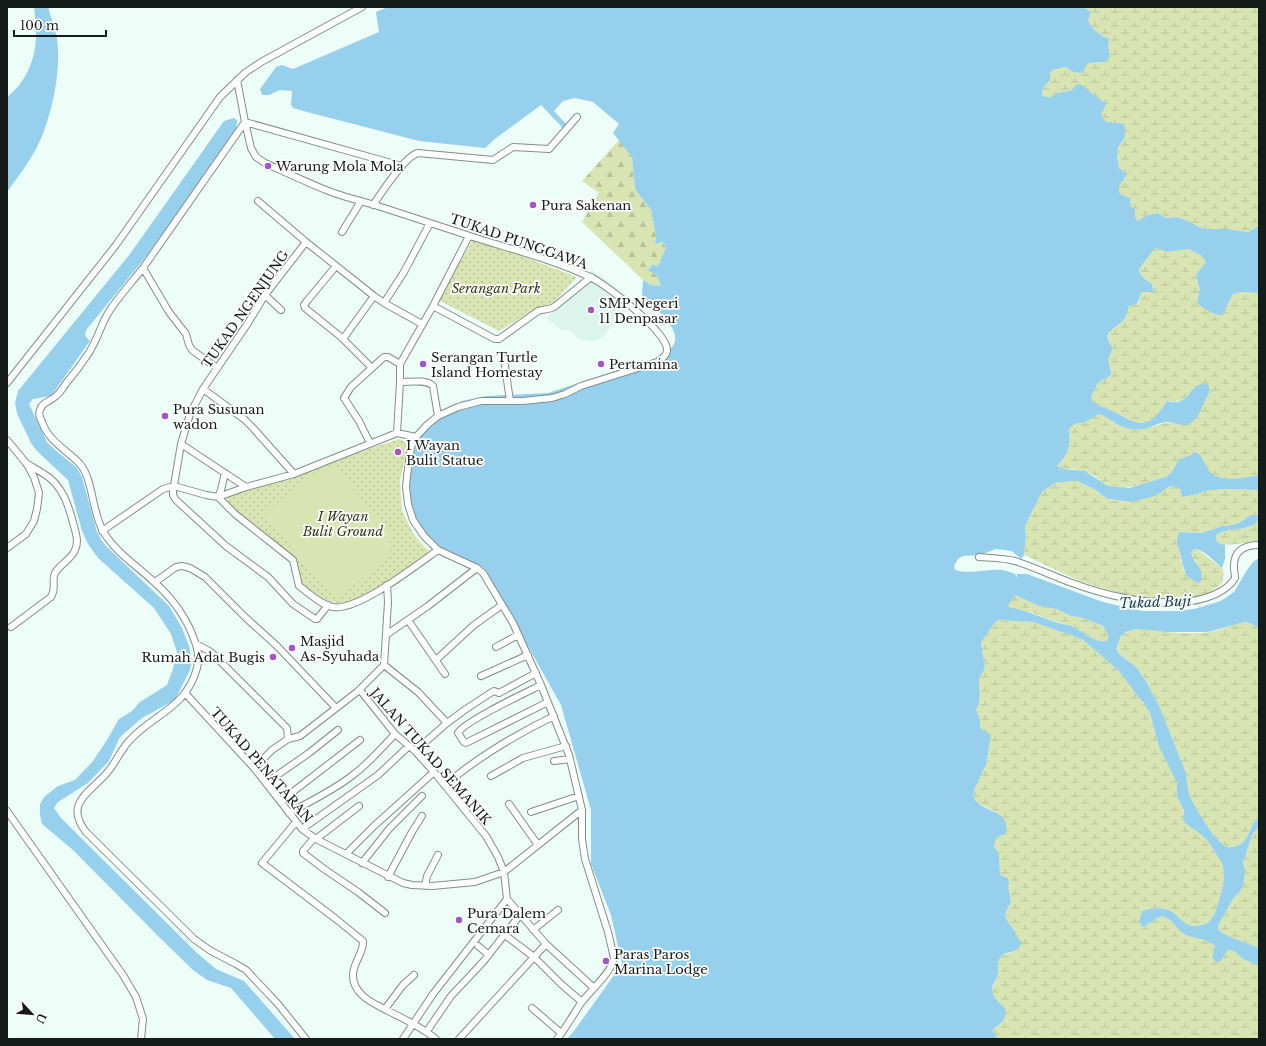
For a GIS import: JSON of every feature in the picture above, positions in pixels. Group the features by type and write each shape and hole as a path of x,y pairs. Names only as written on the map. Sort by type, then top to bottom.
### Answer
{"street":[{"path":"7,383 116,245 220,97 246,72 263,61 360,8"},
{"name":"TUKAD PUNGGAWA","path":"237,80 253,153 265,163 327,190 530,254 591,277 627,303 644,318 657,332 667,347 665,355 658,362 581,386 565,394 552,398 469,403 458,407 438,416 416,438 411,447 408,463 406,487 408,504 413,520 424,536 438,550 477,568 483,573 518,635 536,673 566,746 579,796 582,810 582,840 585,859 608,932 614,961 582,1002 557,1039"},
{"path":"373,205 402,166 414,154 418,153 493,160 513,147 549,149 577,117"},
{"path":"306,1039 278,1004 251,976 241,967 211,951 194,939 86,832 78,817 78,807 82,798 108,773 128,742 140,731 173,707 185,693 197,668 198,654 196,644 181,613 155,582 123,556 102,531 85,471 50,437 43,427 39,415 42,406 57,396 87,356 110,310 142,268 245,122 402,166"},
{"path":"258,201 306,242 384,304 422,324"},
{"path":"342,232 361,201"},
{"path":"384,304 404,272 430,223"},
{"path":"397,433 400,364 422,324 434,306 470,236"},
{"name":"TUKAD NGENJUNG","path":"174,486 181,444 190,414 203,388 240,335 265,295 306,242"},
{"path":"336,266 304,305 305,308 343,339 372,368"},
{"path":"142,268 169,312 186,334 192,350 217,368"},
{"path":"434,306 495,339 499,338 538,311 543,309 548,310 554,307 591,277"},
{"path":"265,295 281,310"},
{"path":"343,339 374,296"},
{"path":"370,443 359,421 344,398 351,387 381,358 386,356 400,364"},
{"path":"504,359 510,401"},
{"path":"400,382 424,382 431,384 433,386 438,416"},
{"name":"TUKAD NGENJUNG","path":"203,388 244,419 294,474"},
{"path":"102,531 163,489 174,486 218,497 246,486 294,474 397,433 416,438"},
{"path":"7,440 26,463 34,477 39,493 34,521 26,534 7,548"},
{"path":"181,444 246,486"},
{"path":"11,627 51,597 54,592 54,576 56,571 66,562 75,550 77,540 69,508 60,489 46,475 26,463"},
{"path":"218,497 225,473"},
{"path":"174,486 173,495 176,500 226,546 268,577 293,604 308,616 316,619 328,605"},
{"path":"218,497 241,519 293,560 299,586 328,605 337,608 350,605 370,596 438,550"},
{"path":"978,557 1016,562 1073,584 1117,597 1142,602 1169,603 1202,599 1227,587 1235,578 1234,562 1240,549 1246,546 1259,545"},
{"path":"155,582 176,567 182,566 190,568 205,577 246,618 277,646 336,708"},
{"path":"386,635 477,568"},
{"name":"JALAN TUKAD SEMANIK","path":"254,768 272,750 288,739 300,736 360,690 384,666 388,602 387,585"},
{"path":"436,660 450,648 462,634 502,605"},
{"path":"408,620 445,674"},
{"path":"496,647 518,635"},
{"path":"196,644 211,652 287,728 288,739"},
{"path":"481,676 528,655"},
{"path":"384,666 418,692 448,723"},
{"path":"415,751 466,709 492,692 499,692 536,673"},
{"path":"541,685 471,722 458,731 464,742 467,742 480,734 548,702"},
{"name":"JALAN TUKAD SEMANIK","path":"360,690 395,734 415,751 434,772 486,836 498,857 504,872 507,899"},
{"path":"499,692 505,704"},
{"name":"TUKAD PENATARAN","path":"185,693 254,768 302,829 315,839 388,877 403,883 425,886 475,882 490,878 504,872 582,810"},
{"path":"466,709 471,722"},
{"path":"445,785 463,770 496,748 554,716"},
{"path":"266,783 309,753 338,730"},
{"path":"290,813 339,785 353,775 395,734"},
{"path":"280,801 360,740"},
{"path":"302,829 378,775 409,746"},
{"path":"491,776 523,758 566,746"},
{"path":"554,761 570,759"},
{"path":"346,854 374,826 434,772"},
{"path":"362,863 389,829 422,796"},
{"path":"531,812 579,796"},
{"path":"508,804 538,845"},
{"path":"359,806 315,839 303,853 385,913"},
{"path":"7,811 123,975 136,997 143,1019 141,1039"},
{"path":"388,877 422,816"},
{"path":"296,822 262,863 363,941 353,970 355,984 363,996 427,1031 436,1039"},
{"path":"425,886 427,876 438,855"},
{"path":"403,1039 442,981 507,899 546,944 594,988"},
{"path":"533,930 558,910"},
{"path":"427,1031 448,999 489,955 520,915"},
{"path":"505,934 534,957 561,984 582,1002"},
{"path":"459,1039 546,944"},
{"path":"478,946 489,955"},
{"path":"385,1009 403,985 414,975"},
{"path":"532,1008 561,1034"}],"shaded area":[{"name":"SMP Negeri 11 Denpasar","path":"592,270 637,303 614,320 614,323 600,339 593,342 579,339 569,330 561,330 547,318"}],"green space":[{"path":"1083,7 1259,7 1259,226 1248,232 1227,229 1206,229 1177,217 1167,218 1157,213 1145,216 1138,221 1131,207 1119,192 1119,187 1127,174 1119,168 1117,155 1118,149 1125,137 1106,122 1076,85 1070,91 1056,93 1050,98 1042,95 1043,87 1050,81 1050,73 1053,70 1066,67 1073,72 1088,63 1106,62 1109,39 1094,30 1088,20 1091,12"},
{"path":"619,140 632,157 635,189 651,210 656,235 655,244 663,242 666,247 658,266 648,271 656,274 661,286 651,285 643,280 582,222 599,193 582,181"},
{"name":"Serangan Park","path":"474,238 577,277 553,303 538,307 499,331 438,300"},
{"path":"1155,248 1167,252 1189,249 1202,256 1206,262 1196,281 1200,288 1197,303 1222,316 1233,294 1241,292 1259,293 1259,475 1233,479 1214,476 1209,472 1198,453 1179,459 1172,472 1166,477 1125,488 1108,486 1092,474 1074,469 1064,469 1057,466 1067,453 1070,440 1069,429 1076,423 1084,423 1099,414 1118,425 1129,428 1147,428 1169,423 1178,424 1205,401 1209,395 1195,387 1183,399 1177,401 1167,401 1157,415 1144,423 1132,421 1092,401 1091,397 1098,383 1110,376 1111,372 1108,359 1113,348 1109,342 1109,334 1125,318 1129,306 1138,304 1142,292 1154,292 1152,284 1145,280 1139,272 1139,269"},
{"name":"I Wayan Bulit Ground","path":"399,439 406,442 407,450 400,480 402,511 414,535 431,554 359,598 348,602 339,603 329,601 301,584 295,559 227,504 226,501 229,495 294,477"},
{"path":"334,466 391,533 389,556 340,597 334,597 265,516 266,512 312,475"},
{"path":"1077,481 1092,488 1111,500 1131,502 1173,486 1180,489 1182,497 1205,491 1223,489 1259,490 1259,542 1225,545 1217,542 1217,534 1228,530 1240,529 1254,525 1249,516 1239,523 1222,526 1202,533 1179,532 1178,546 1184,572 1197,563 1192,557 1191,553 1193,549 1197,549 1222,568 1224,574 1222,583 1209,593 1182,600 1140,599 1082,582 1024,555 1026,538 1025,526 1042,492 1057,482 1061,483"},
{"path":"1015,595 1039,606 1056,609 1071,616 1083,618 1103,626 1109,636 1107,642 1102,643 1073,626 1056,622 1033,613 1006,607"},
{"path":"998,620 1033,622 1083,640 1119,671 1147,707 1159,747 1177,783 1177,796 1183,809 1186,824 1208,841 1223,865 1224,877 1222,890 1215,913 1208,923 1197,926 1190,925 1185,923 1171,911 1155,909 1142,911 1143,927 1161,916 1170,920 1185,934 1212,943 1215,946 1212,957 1220,962 1228,950 1234,951 1243,959 1259,966 1259,1039 998,1039 993,1032 994,1028 1001,1024 1005,1008 995,1000 992,991 998,975 997,963 1001,956 1017,950 1015,933 1013,928 1006,920 1007,911 1011,902 1008,878 1000,875 999,853 994,847 995,839 998,835 996,812 977,803 973,796 975,788 986,765 991,736 980,728 980,719 976,710 979,704 980,696 979,679 985,668 981,643"},
{"path":"1244,622 1250,623 1259,628 1259,817 1244,842 1234,847 1226,847 1213,835 1194,805 1188,791 1186,773 1161,710 1146,681 1136,667 1118,653 1118,647 1119,641 1124,633 1136,629 1176,633 1204,633"},
{"path":"1259,827 1259,948 1228,936 1218,930 1219,924 1233,899 1237,895 1244,879 1243,862 1252,835"}],"water":[{"path":"34,7 48,7 57,39 57,80 51,110 41,138 30,160 7,192 7,97 20,85 32,61 36,44"},
{"path":"388,7 1083,7 1091,12 1088,20 1097,32 1109,39 1108,48 1110,56 1106,62 1088,63 1082,73 1073,72 1066,67 1053,70 1050,73 1050,81 1043,87 1042,95 1050,98 1056,93 1070,91 1076,85 1080,84 1106,104 1101,115 1106,122 1124,124 1125,137 1118,148 1117,156 1119,168 1127,174 1119,187 1119,192 1130,198 1131,207 1135,209 1135,217 1138,221 1145,216 1157,213 1167,218 1177,217 1206,229 1227,229 1248,232 1259,226 1259,293 1241,292 1233,294 1222,316 1212,312 1203,308 1197,303 1200,288 1197,280 1197,274 1206,262 1202,256 1189,249 1167,252 1155,248 1139,269 1142,276 1152,284 1154,292 1142,292 1137,304 1129,306 1125,318 1108,334 1109,342 1113,348 1108,359 1111,372 1110,376 1098,383 1091,397 1092,401 1132,421 1144,423 1157,415 1167,401 1180,401 1202,384 1207,384 1209,387 1209,394 1198,416 1186,425 1165,422 1145,429 1132,429 1120,426 1099,414 1084,423 1076,423 1069,429 1070,440 1067,453 1057,466 1064,469 1085,471 1108,486 1129,488 1166,477 1172,472 1179,459 1191,455 1194,452 1198,453 1212,474 1221,478 1232,479 1259,475 1259,490 1223,489 1205,491 1182,497 1180,489 1173,486 1155,496 1131,502 1108,499 1092,488 1077,481 1057,482 1042,492 1025,526 1026,538 1024,555 1021,559 1012,551 996,549 980,555 963,556 958,559 954,566 955,570 967,572 1003,570 1015,574 1017,578 1017,574 1027,574 1103,602 1142,611 1179,611 1194,609 1221,601 1234,592 1247,570 1253,562 1259,558 1259,628 1250,623 1244,622 1208,632 1167,632 1138,629 1126,632 1121,636 1117,647 1118,653 1136,667 1146,681 1161,710 1186,773 1188,791 1194,805 1213,835 1226,847 1234,847 1244,842 1259,817 1259,827 1252,835 1243,862 1245,873 1243,885 1219,924 1218,930 1228,936 1259,948 1259,966 1243,959 1234,951 1228,950 1220,962 1216,962 1212,957 1215,946 1208,941 1191,937 1183,933 1171,921 1161,916 1143,927 1139,922 1142,911 1159,908 1171,911 1185,923 1190,925 1197,926 1208,923 1215,913 1222,890 1224,877 1223,865 1208,841 1183,820 1184,811 1177,796 1177,783 1159,747 1150,713 1119,671 1083,640 1033,622 998,620 981,643 985,668 979,679 980,695 979,704 976,710 980,719 980,728 991,735 986,765 975,788 973,796 978,803 999,814 1003,818 1007,827 1006,834 1000,835 997,838 994,847 999,853 1000,875 1008,878 1009,882 1008,886 1011,902 1006,914 1006,919 1022,943 1017,950 1005,954 998,962 998,974 992,989 995,998 1005,1008 1005,1012 1003,1020 994,1028 993,1032 998,1039 567,1039 622,964 611,915 591,864 591,810 561,705 484,568 445,551 426,534 409,508 412,457 423,427 441,412 462,401 486,396 548,393 649,360 650,363 657,361 656,357 668,350 674,343 675,335 672,327 665,318 642,295 643,280 651,285 661,286 656,274 648,271 652,265 658,266 666,247 663,242 655,244 656,235 651,210 635,189 632,157 613,133 619,124 593,102 575,98 563,101 554,111 567,125 564,129 541,105 496,138 485,148 419,141 293,108 291,105 292,91 280,90 269,95 262,95 260,89 276,67 282,65 293,69 379,32 376,12","holes":["1015,595 1039,606 1056,609 1071,616 1083,618 1103,626 1109,636 1107,641 1098,641 1072,626 1055,622 1026,611 1007,607"]},
{"path":"234,118 237,120 236,133 144,259 87,329 85,333 86,337 90,341 51,396 33,399 29,404 47,442 77,468 82,477 97,532 102,541 169,606 182,628 189,646 192,661 190,670 175,700 142,718 120,737 109,761 88,783 58,802 54,808 61,818 197,953 216,969 244,981 295,1039 275,1039 231,988 207,980 193,970 73,850 42,824 40,815 40,804 44,797 58,786 75,780 93,761 119,719 132,711 140,702 167,685 177,652 171,634 154,608 98,558 88,544 82,531 68,480 37,451 31,443 21,422 15,403 18,391 130,254 224,121"},
{"path":"1257,515 1258,519 1254,525 1240,529 1228,530 1217,534 1217,542 1225,545 1225,559 1222,568 1205,553 1194,549 1191,553 1194,561 1200,569 1202,576 1201,581 1199,583 1187,576 1177,542 1179,532 1202,533 1222,526 1239,523 1249,516"}],"place":[{"name":"Warung Mola Mola","path":"268,166"},
{"name":"Pura Sakenan","path":"533,205"},
{"name":"SMP Negeri 11 Denpasar","path":"591,310"},
{"name":"Serangan Turtle Island Homestay","path":"423,364"},
{"name":"Pertamina","path":"601,364"},
{"name":"Pura Susunan wadon","path":"165,416"},
{"name":"I Wayan Bulit Statue","path":"398,452"},
{"name":"Masjid As-Syuhada","path":"292,648"},
{"name":"Rumah Adat Bugis","path":"273,657"},
{"name":"Pura Dalem Cemara","path":"459,920"},
{"name":"Paras Paros Marina Lodge","path":"606,961"}],"water label":[{"name":"Tukad Buji","path":"1155,602"}]}
